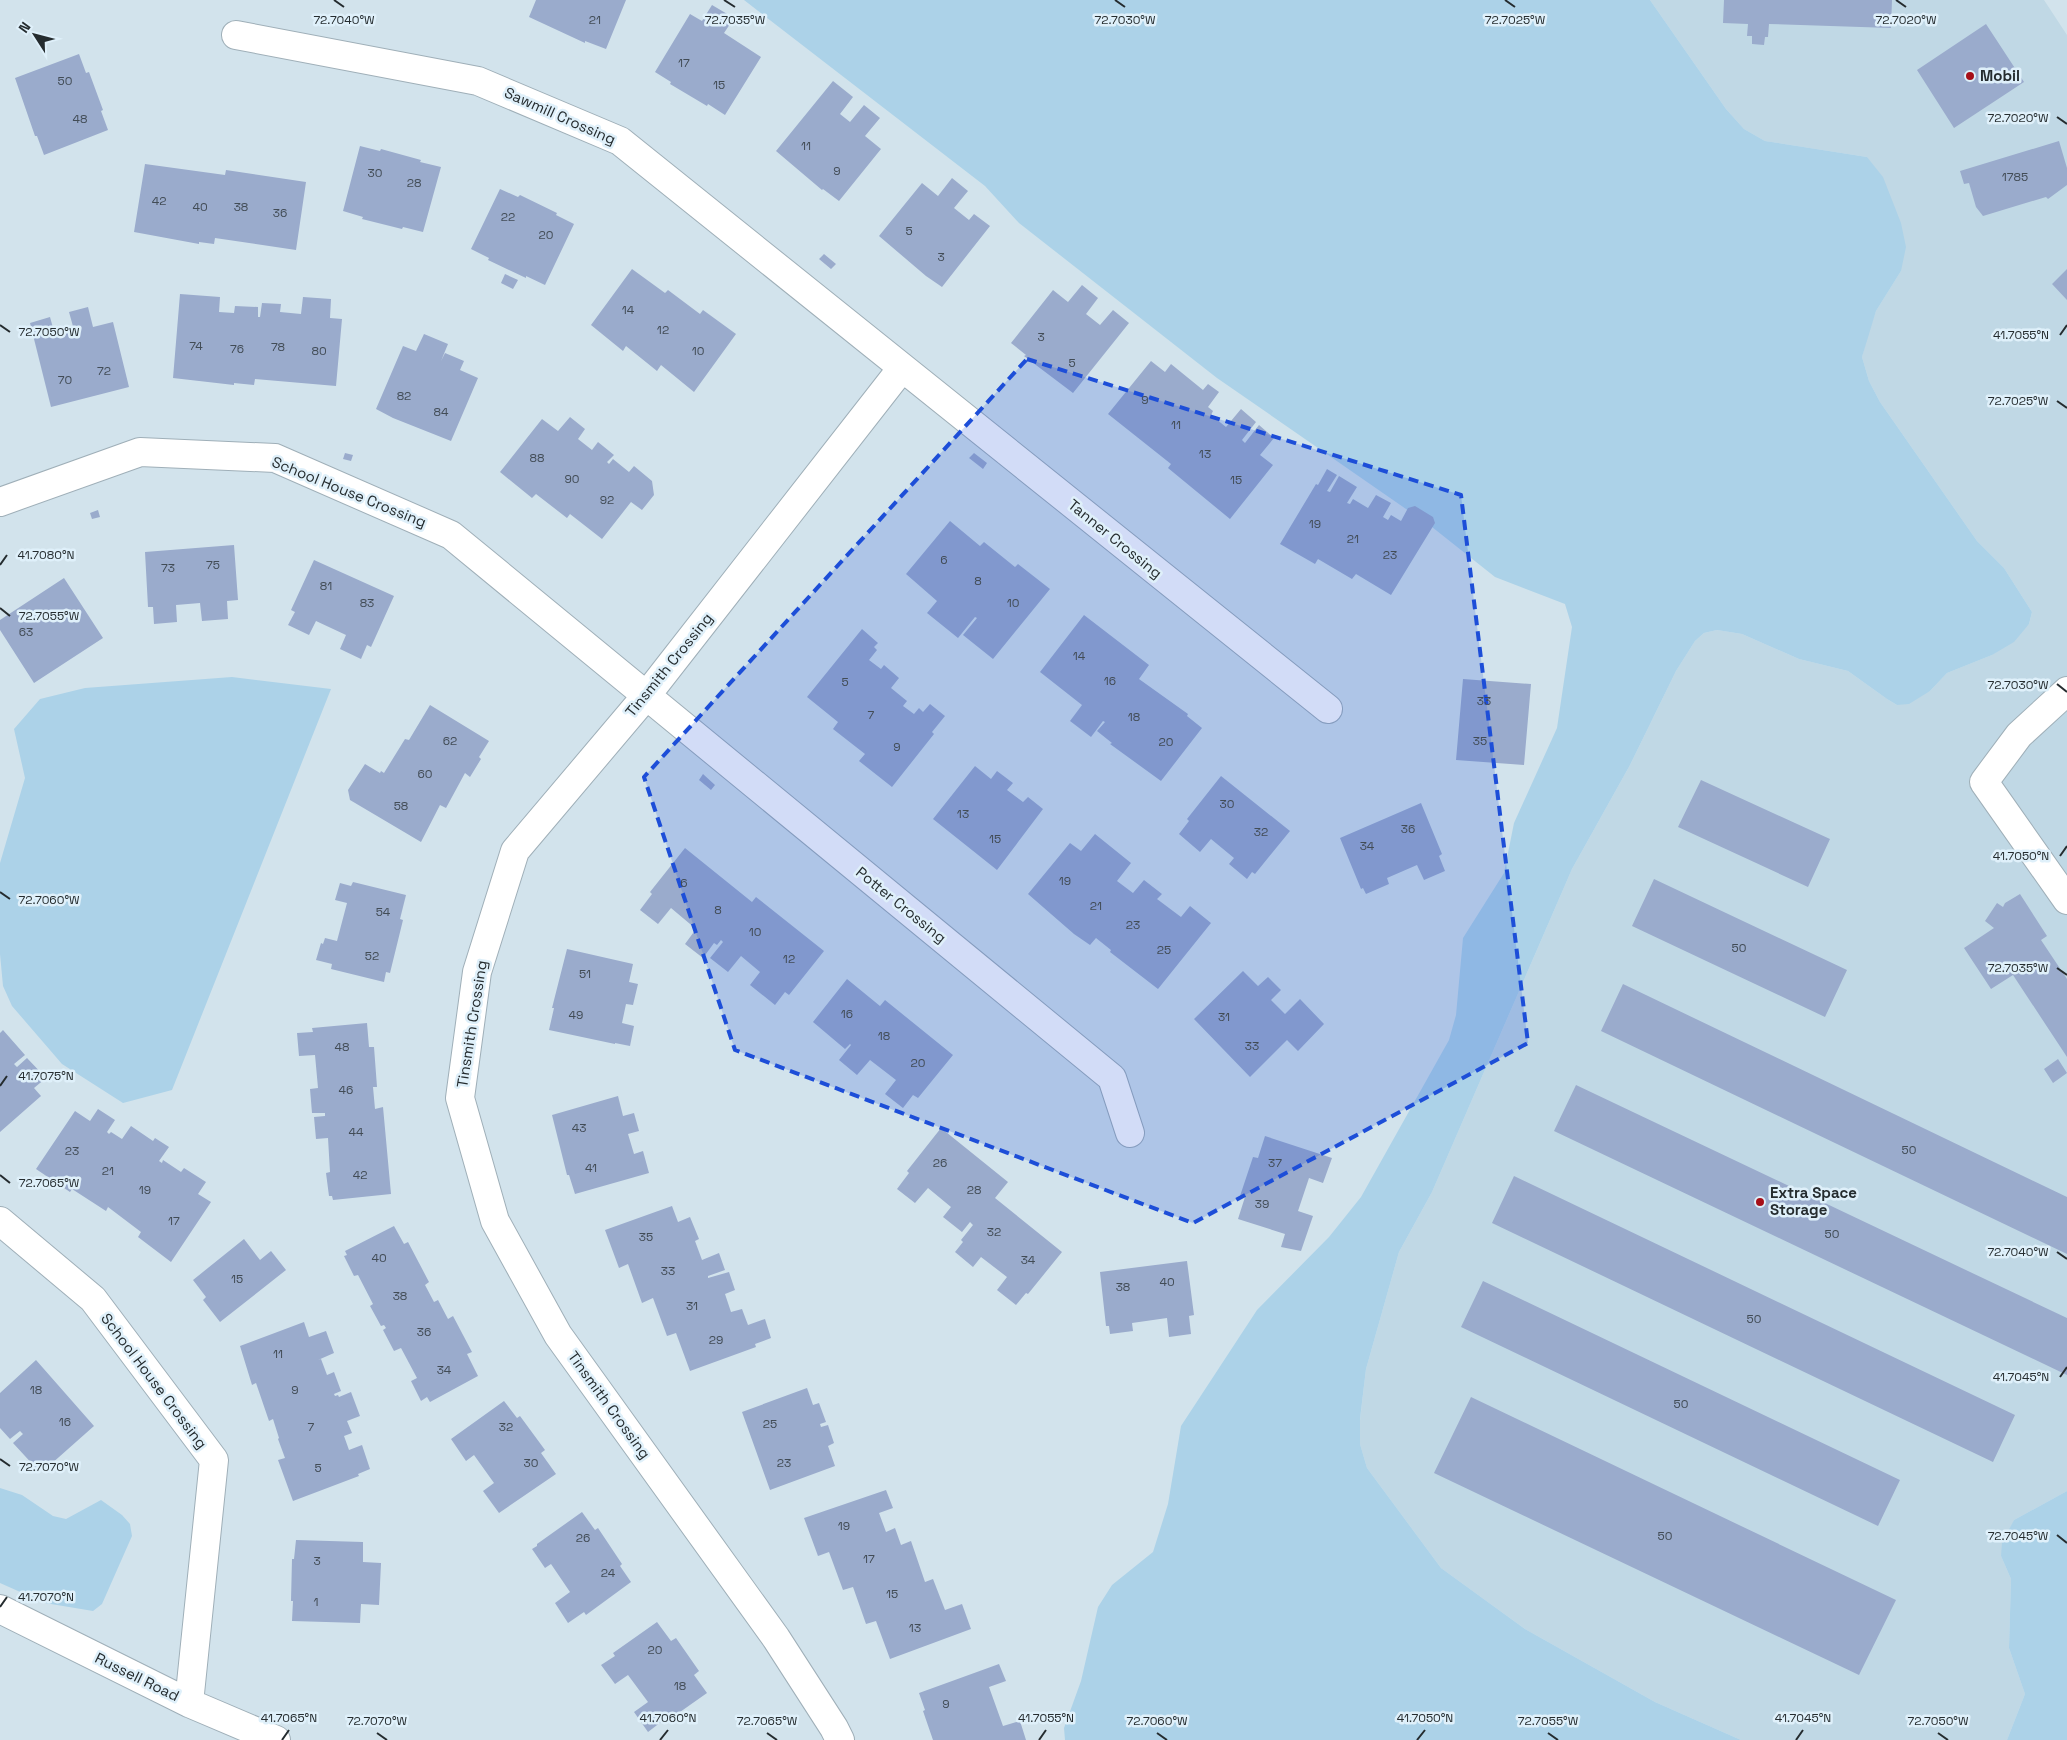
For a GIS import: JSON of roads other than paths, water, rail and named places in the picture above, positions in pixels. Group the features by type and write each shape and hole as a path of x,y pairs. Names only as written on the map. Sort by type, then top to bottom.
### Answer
{"street":[{"name":"Sawmill Crossing","path":"236,34 478,80 620,141 902,368"},
{"name":"Tinsmith Crossing","path":"840,1740 776,1638 558,1335 495,1221 460,1098 477,972 515,851 646,696 902,368"},
{"name":"Tanner Crossing","path":"902,368 1328,709"},
{"name":"School House Crossing","path":"0,502 140,452 275,458 451,534 646,696"},
{"name":"Potter Crossing","path":"646,696 1112,1078 1130,1133"},
{"path":"2064,700 2019,735 1984,782 2065,897"},
{"name":"School House Crossing","path":"0,1221 93,1299 214,1460 189,1703"},
{"name":"Russell Road","path":"0,1609 189,1703 276,1740"}],"place":[{"name":"Mobil","path":"1970,76"},
{"name":"Extra Space Storage","path":"1760,1202"}]}
